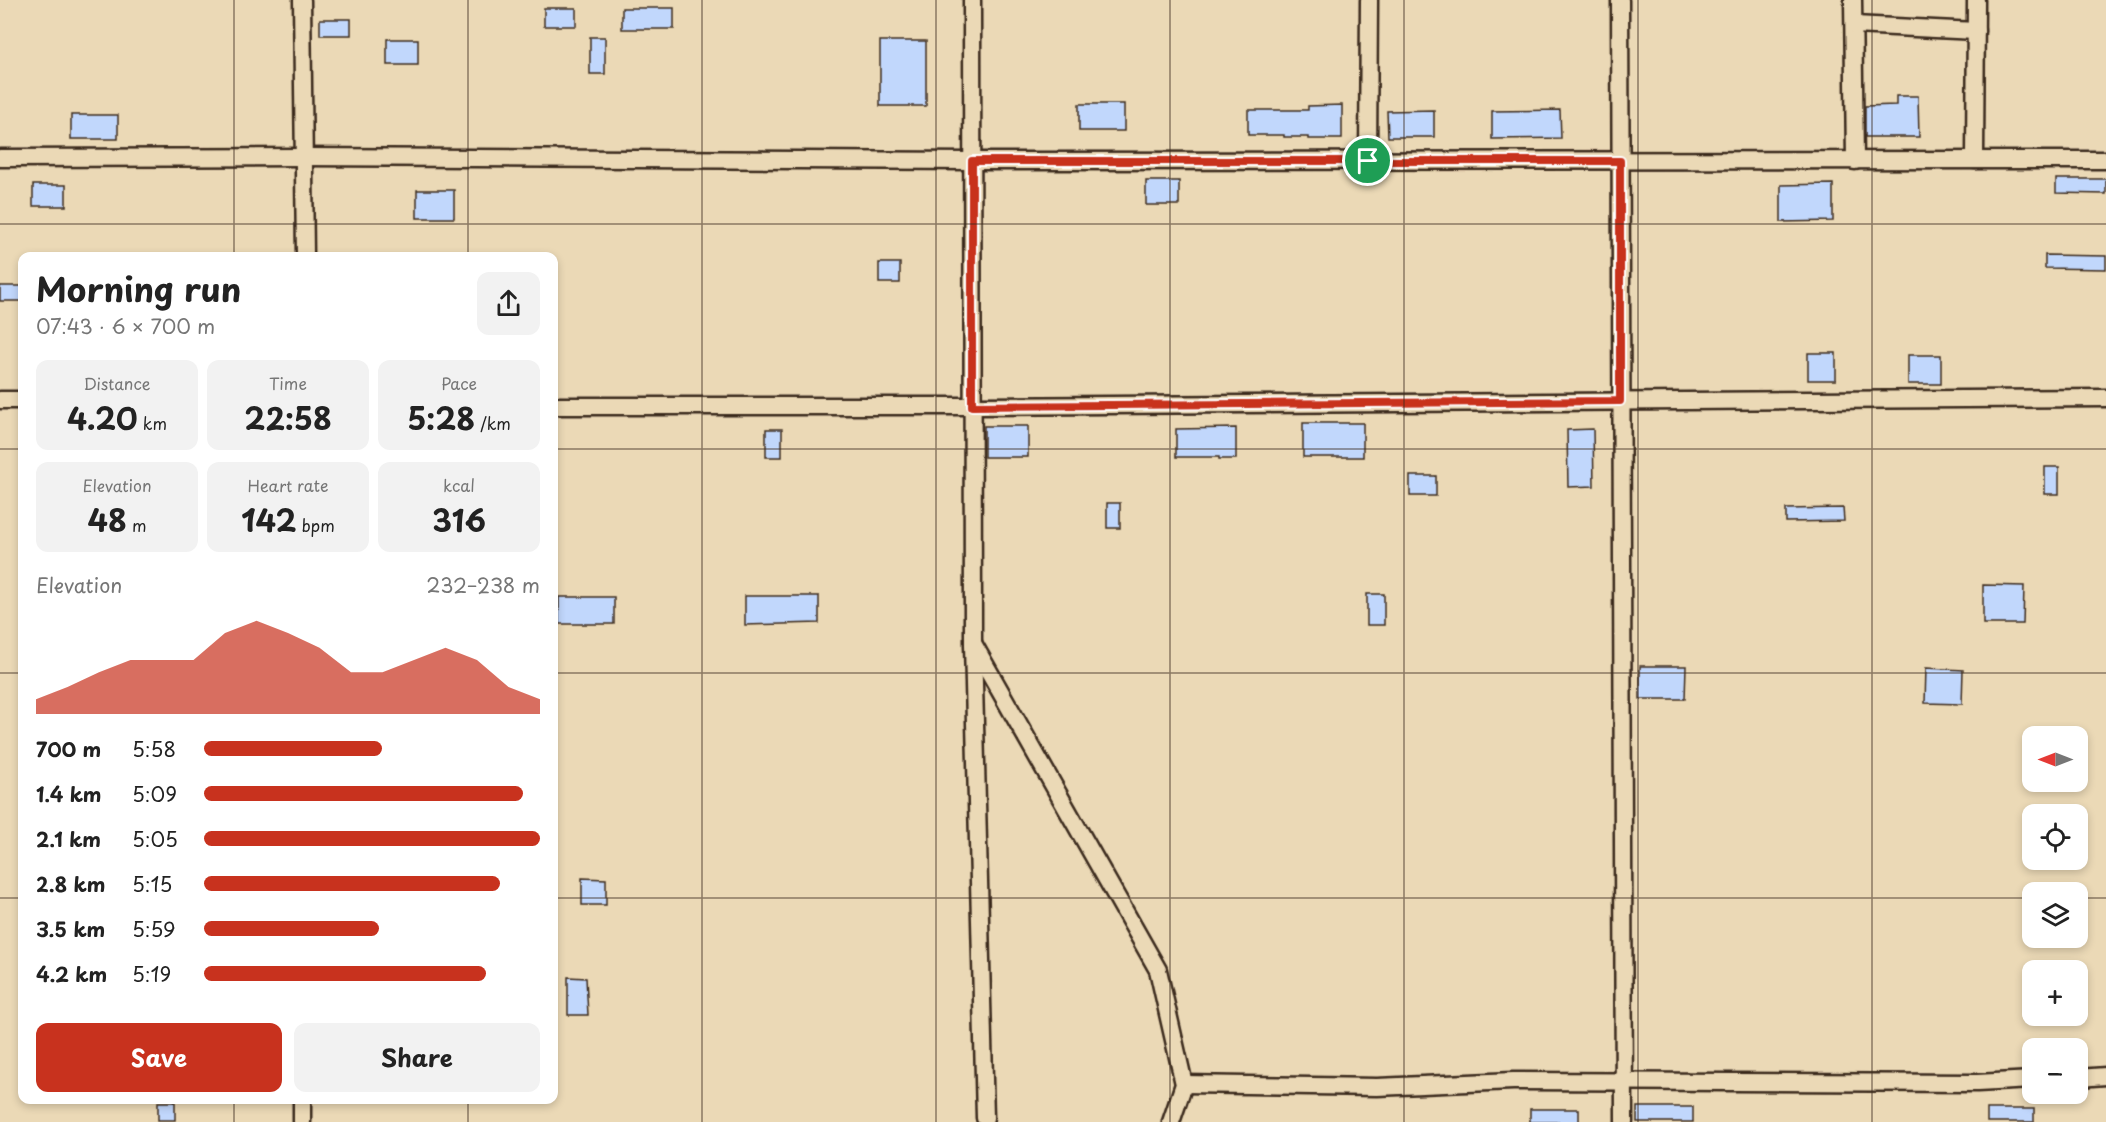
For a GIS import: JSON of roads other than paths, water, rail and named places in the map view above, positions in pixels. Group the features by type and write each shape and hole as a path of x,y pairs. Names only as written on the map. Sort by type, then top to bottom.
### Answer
{"street":[{"path":"302,0 305,252"},
{"path":"972,0 973,644 985,1118"},
{"path":"1368,161 1369,0"},
{"path":"1620,0 1624,1122"},
{"path":"1853,0 1855,161"},
{"path":"1975,160 1976,0"},
{"path":"1854,25 1976,31"},
{"path":"0,158 304,157 972,161 2106,160"},
{"path":"558,406 972,406 2106,398"},
{"path":"0,400 18,400"},
{"path":"973,644 1158,970 1184,1084 1171,1122"},
{"path":"2088,1077 2106,1076"},
{"path":"1184,1084 1377,1087 1513,1081 1977,1083 2022,1081"},
{"path":"302,1104 302,1122"}]}
